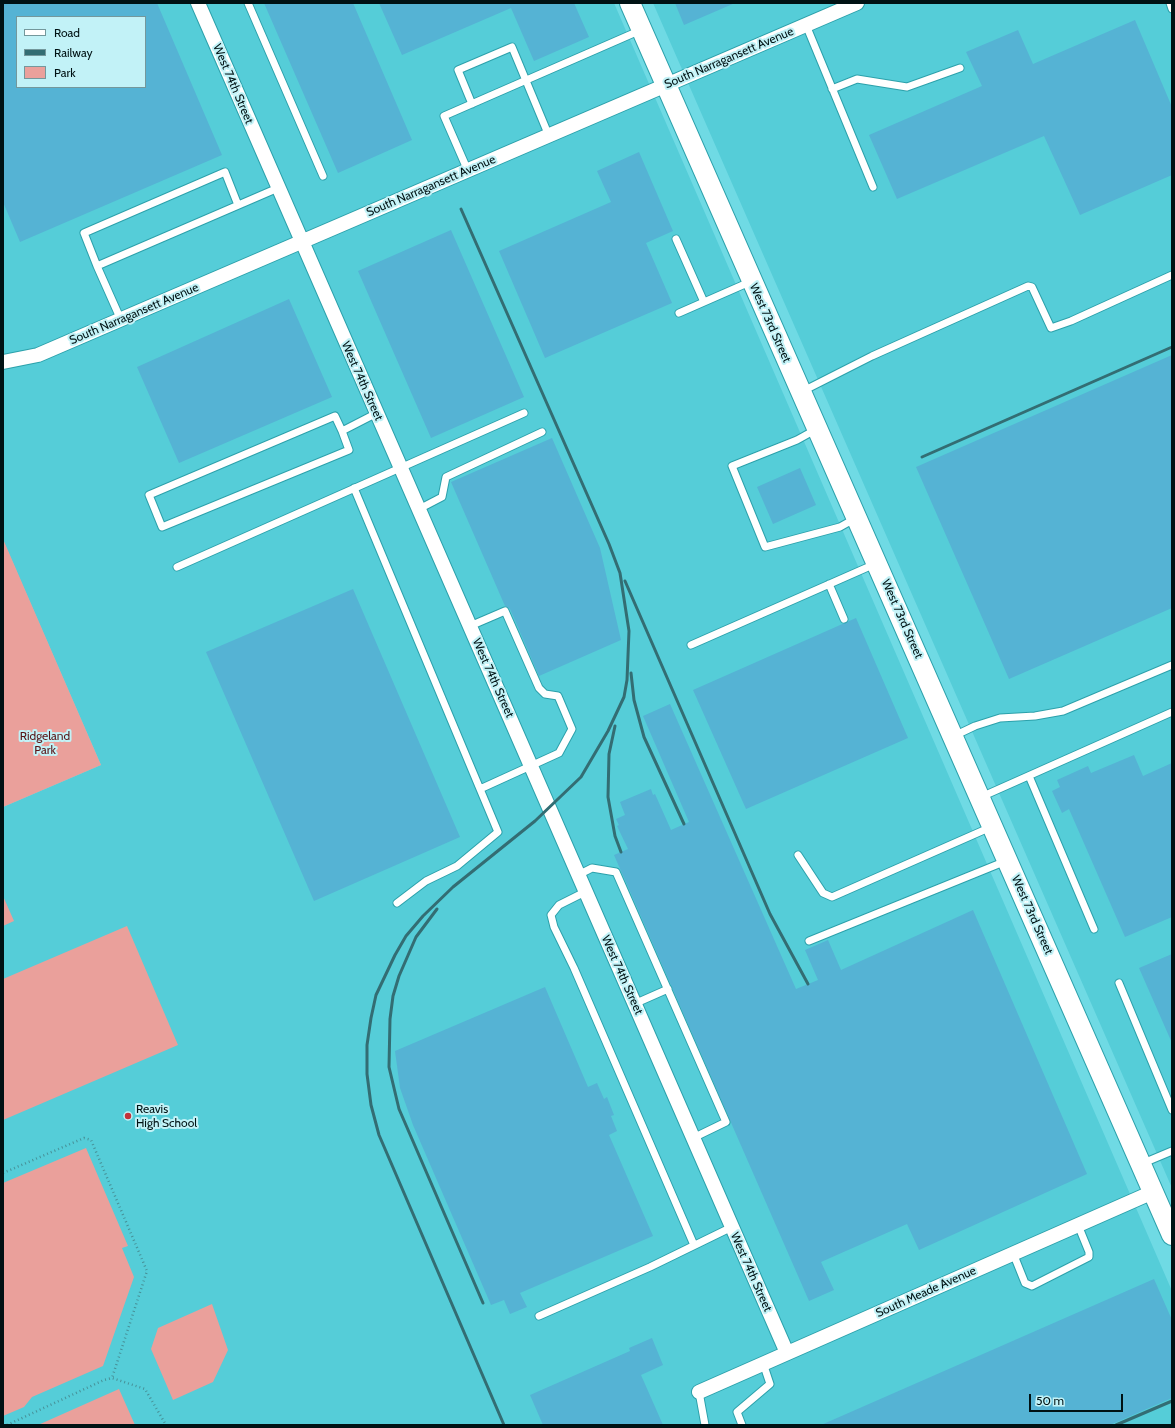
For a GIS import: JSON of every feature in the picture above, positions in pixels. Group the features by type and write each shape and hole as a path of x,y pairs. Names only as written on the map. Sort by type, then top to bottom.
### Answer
{"street":[{"name":"West 74th Street","path":"198,3 787,1353"},
{"name":"West 73rd Street","path":"630,3 817,429 981,797 1172,1235"},
{"name":"South Narragansett Avenue","path":"3,362 38,355 858,3"},
{"name":"South Meade Avenue","path":"699,1392 1153,1192"}],"lane":[{"path":"248,3 323,176"},
{"path":"1170,3 1172,9"},
{"path":"806,25 873,187"},
{"path":"468,171 444,116 641,29"},
{"path":"472,104 458,70 512,47 549,136"},
{"path":"832,89 857,79 907,87 960,68"},
{"path":"121,320 84,233 225,172 238,205"},
{"path":"97,266 278,188"},
{"path":"676,239 704,302"},
{"path":"801,392 872,356 1028,286 1032,287 1051,328 1071,321 1172,275"},
{"path":"680,313 752,280"},
{"path":"177,567 524,413"},
{"path":"342,431 377,414"},
{"path":"335,416 342,431 349,450 162,527 149,495 335,416"},
{"path":"817,429 797,440 732,466 765,547 840,527 857,518"},
{"path":"419,509 442,497 446,477 542,432"},
{"path":"354,488 498,832 457,866 426,881 398,903"},
{"path":"691,645 877,563"},
{"path":"829,584 844,620"},
{"path":"470,626 505,611 539,688 546,694 558,696 572,729 559,753 480,789"},
{"path":"954,736 995,719 1035,716 1063,711 1172,665"},
{"path":"981,797 1172,712"},
{"path":"1029,776 1094,929"},
{"path":"798,855 823,893 832,896 993,826"},
{"path":"809,941 1008,861"},
{"path":"578,874 592,868 616,872 726,1122 693,1138"},
{"path":"585,892 559,905 551,915 554,927 577,975 694,1246"},
{"path":"1119,983 1172,1110"},
{"path":"634,1004 668,989"},
{"path":"1141,1164 1172,1151"},
{"path":"1013,1253 1026,1283 1032,1286 1089,1258 1089,1252 1078,1225"},
{"path":"539,1316 650,1267 732,1227"},
{"path":"742,1425 737,1412 770,1384 763,1363"},
{"path":"699,1392 705,1425"}],"path":[{"path":"3,1173 84,1138 91,1140 146,1271 112,1378"},
{"path":"7,1425 104,1380 112,1378 145,1389 166,1425"}],"shaded area":[{"path":"3,3 614,3 1172,1291 1172,1425 3,1425 3,807 101,765 3,540"},
{"path":"653,3 1172,3 1172,1188"}],"green space":[{"name":"Ridgeland Park","path":"3,539 101,765 3,807"},
{"path":"3,896 14,921 3,926"},
{"path":"127,926 178,1045 3,1120 3,979"},
{"path":"86,1148 128,1246 122,1248 134,1277 103,1366 32,1397 24,1407 3,1416 3,1183"},
{"path":"212,1304 228,1350 213,1382 173,1400 151,1349 158,1328"},
{"path":"119,1389 135,1425 38,1425"}],"building":[{"path":"3,3 157,3 222,155 20,242 3,202"},
{"path":"264,3 353,3 412,140 338,173"},
{"path":"379,3 574,3 589,37 534,61 511,8 402,55"},
{"path":"675,3 735,3 684,25"},
{"path":"1135,20 1172,107 1172,175 1080,215 1044,136 897,199 869,135 982,86 966,52 1018,30 1033,64"},
{"path":"639,152 673,231 646,243 672,303 545,358 499,251 611,202 597,171"},
{"path":"451,230 524,397 431,438 358,271"},
{"path":"289,299 332,397 179,463 137,367"},
{"path":"1172,355 1172,608 1009,679 916,467"},
{"path":"552,438 600,548 621,640 539,676 510,609 505,606 451,482"},
{"path":"800,468 816,505 773,524 757,487"},
{"path":"353,589 460,837 314,901 206,652"},
{"path":"856,618 908,738 746,809 693,690"},
{"path":"670,704 796,989 818,980 805,950 828,940 841,970 973,910 1087,1174 919,1250 907,1224 821,1262 834,1290 809,1301 614,855 628,849 617,826 619,825 616,819 625,815 620,802 651,789 653,795 655,794 671,830 689,822 643,716"},
{"path":"1134,755 1143,776 1172,763 1172,917 1125,937 1069,809 1062,813 1052,791 1060,787 1057,780 1088,766 1091,773"},
{"path":"1172,954 1172,1043 1139,968"},
{"path":"545,987 588,1087 597,1083 604,1099 607,1097 614,1115 611,1116 617,1131 609,1135 653,1236 520,1293 527,1307 510,1314 504,1300 491,1305 413,1125 400,1088 395,1051"},
{"path":"1154,1279 1172,1320 1172,1398 1110,1425 821,1425"},
{"path":"652,1338 663,1365 641,1375 663,1425 543,1425 530,1395 630,1351 629,1348"}],"railway":[{"path":"461,209 609,544 620,573 629,631 627,680 624,697 608,731 581,777 535,821 453,887 423,916 406,936 395,955 376,995 371,1018 367,1045 367,1074 371,1105 379,1135 504,1425"},
{"path":"922,457 1172,347"},
{"path":"625,581 770,914 808,984"},
{"path":"631,673 634,700 644,737 684,824"},
{"path":"615,726 609,754 608,797 615,836 621,852"},
{"path":"437,909 416,937 399,976 393,996 390,1019 389,1067 399,1109 483,1303"},
{"path":"1116,1425 1172,1401"}],"place":[{"name":"Reavis High School","path":"128,1116"}]}
